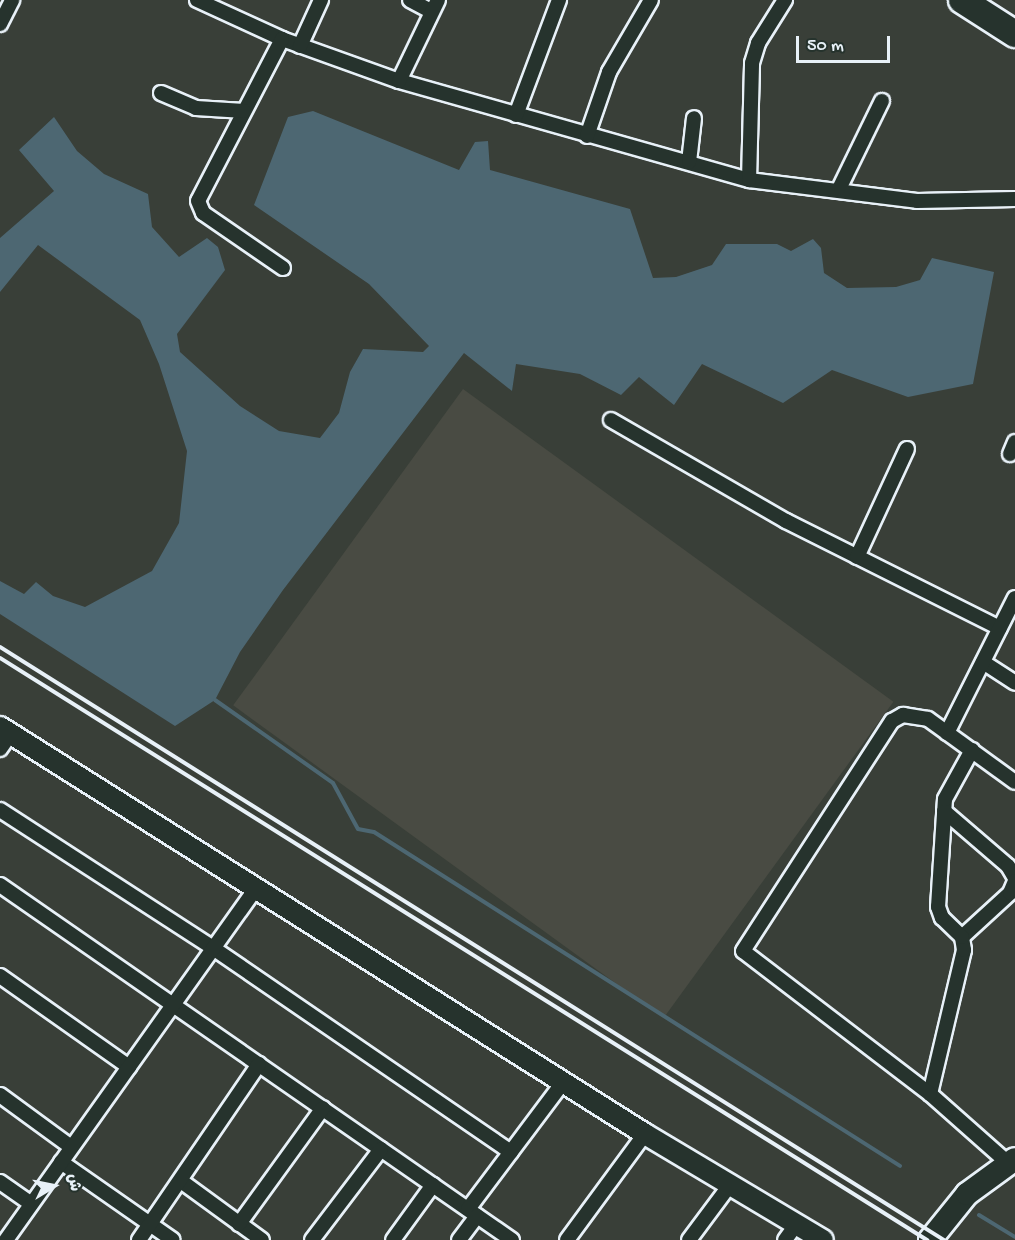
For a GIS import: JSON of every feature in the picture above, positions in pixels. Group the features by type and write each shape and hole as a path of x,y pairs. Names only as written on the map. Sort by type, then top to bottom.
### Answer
{"highway":[{"path":"962,0 1015,34"}],"main road":[{"path":"930,1240 967,1194 1012,1161"}],"street":[{"path":"0,24 12,0"},
{"path":"197,0 282,39 399,81 748,180 839,189 917,201 1015,199"},
{"path":"300,46 321,0"},
{"path":"399,81 434,5 410,0"},
{"path":"516,115 559,0"},
{"path":"587,136 609,72 651,0"},
{"path":"748,180 752,63 758,43 785,0"},
{"path":"282,39 198,205 203,213 283,268"},
{"path":"161,93 196,108 244,111"},
{"path":"839,189 882,101"},
{"path":"689,162 694,118"},
{"path":"611,420 857,557 1000,628"},
{"path":"857,557 907,449"},
{"path":"947,733 1015,598"},
{"path":"983,662 1015,683"},
{"path":"1012,1161 930,1094 743,951 892,721 916,715 947,733 1015,782"},
{"path":"4,736 256,888 645,1134 730,1185 790,1233 823,1240"},
{"path":"930,1094 964,950 962,937 942,918 938,907 944,811 947,792 972,750"},
{"path":"0,810 213,948 511,1152"},
{"path":"944,811 1008,866 1015,879 1010,892 962,937"},
{"path":"0,885 512,1240"},
{"path":"6,1240 256,888"},
{"path":"0,976 129,1067"},
{"path":"139,1240 258,1064"},
{"path":"459,1240 472,1212 511,1152 564,1081"},
{"path":"0,1095 71,1147"},
{"path":"239,1224 322,1108"},
{"path":"567,1240 645,1134"},
{"path":"312,1240 381,1149"},
{"path":"61,1162 173,1240"},
{"path":"181,1181 262,1240"},
{"path":"0,1182 31,1204"},
{"path":"393,1240 433,1185"},
{"path":"689,1240 730,1185"}],"shaded area":[{"path":"463,389 893,702 664,1018 233,705"}],"water":[{"path":"313,111 459,170 475,142 488,141 490,170 630,209 653,278 676,277 712,265 726,244 777,244 791,251 813,239 821,248 824,273 847,288 896,287 920,280 932,258 994,272 973,384 908,397 832,370 783,403 702,364 674,405 639,377 621,395 580,374 516,364 512,391 464,353 283,590 240,652 215,700 175,726 0,614 0,581 24,594 36,582 53,596 85,607 152,571 179,523 187,451 159,364 140,320 38,245 0,292 0,238 54,191 19,150 54,117 77,151 104,174 148,194 152,227 179,257 207,238 218,247 225,270 177,334 180,352 240,406 279,431 320,438 339,413 350,372 363,349 423,352 429,346 369,284 254,205 288,117"}],"waterway":[{"path":"215,700 333,783 358,829 374,832 900,1166"},
{"path":"979,1215 1015,1237"}],"railway":[{"path":"0,647 944,1240"},
{"path":"0,658 927,1240"}]}
